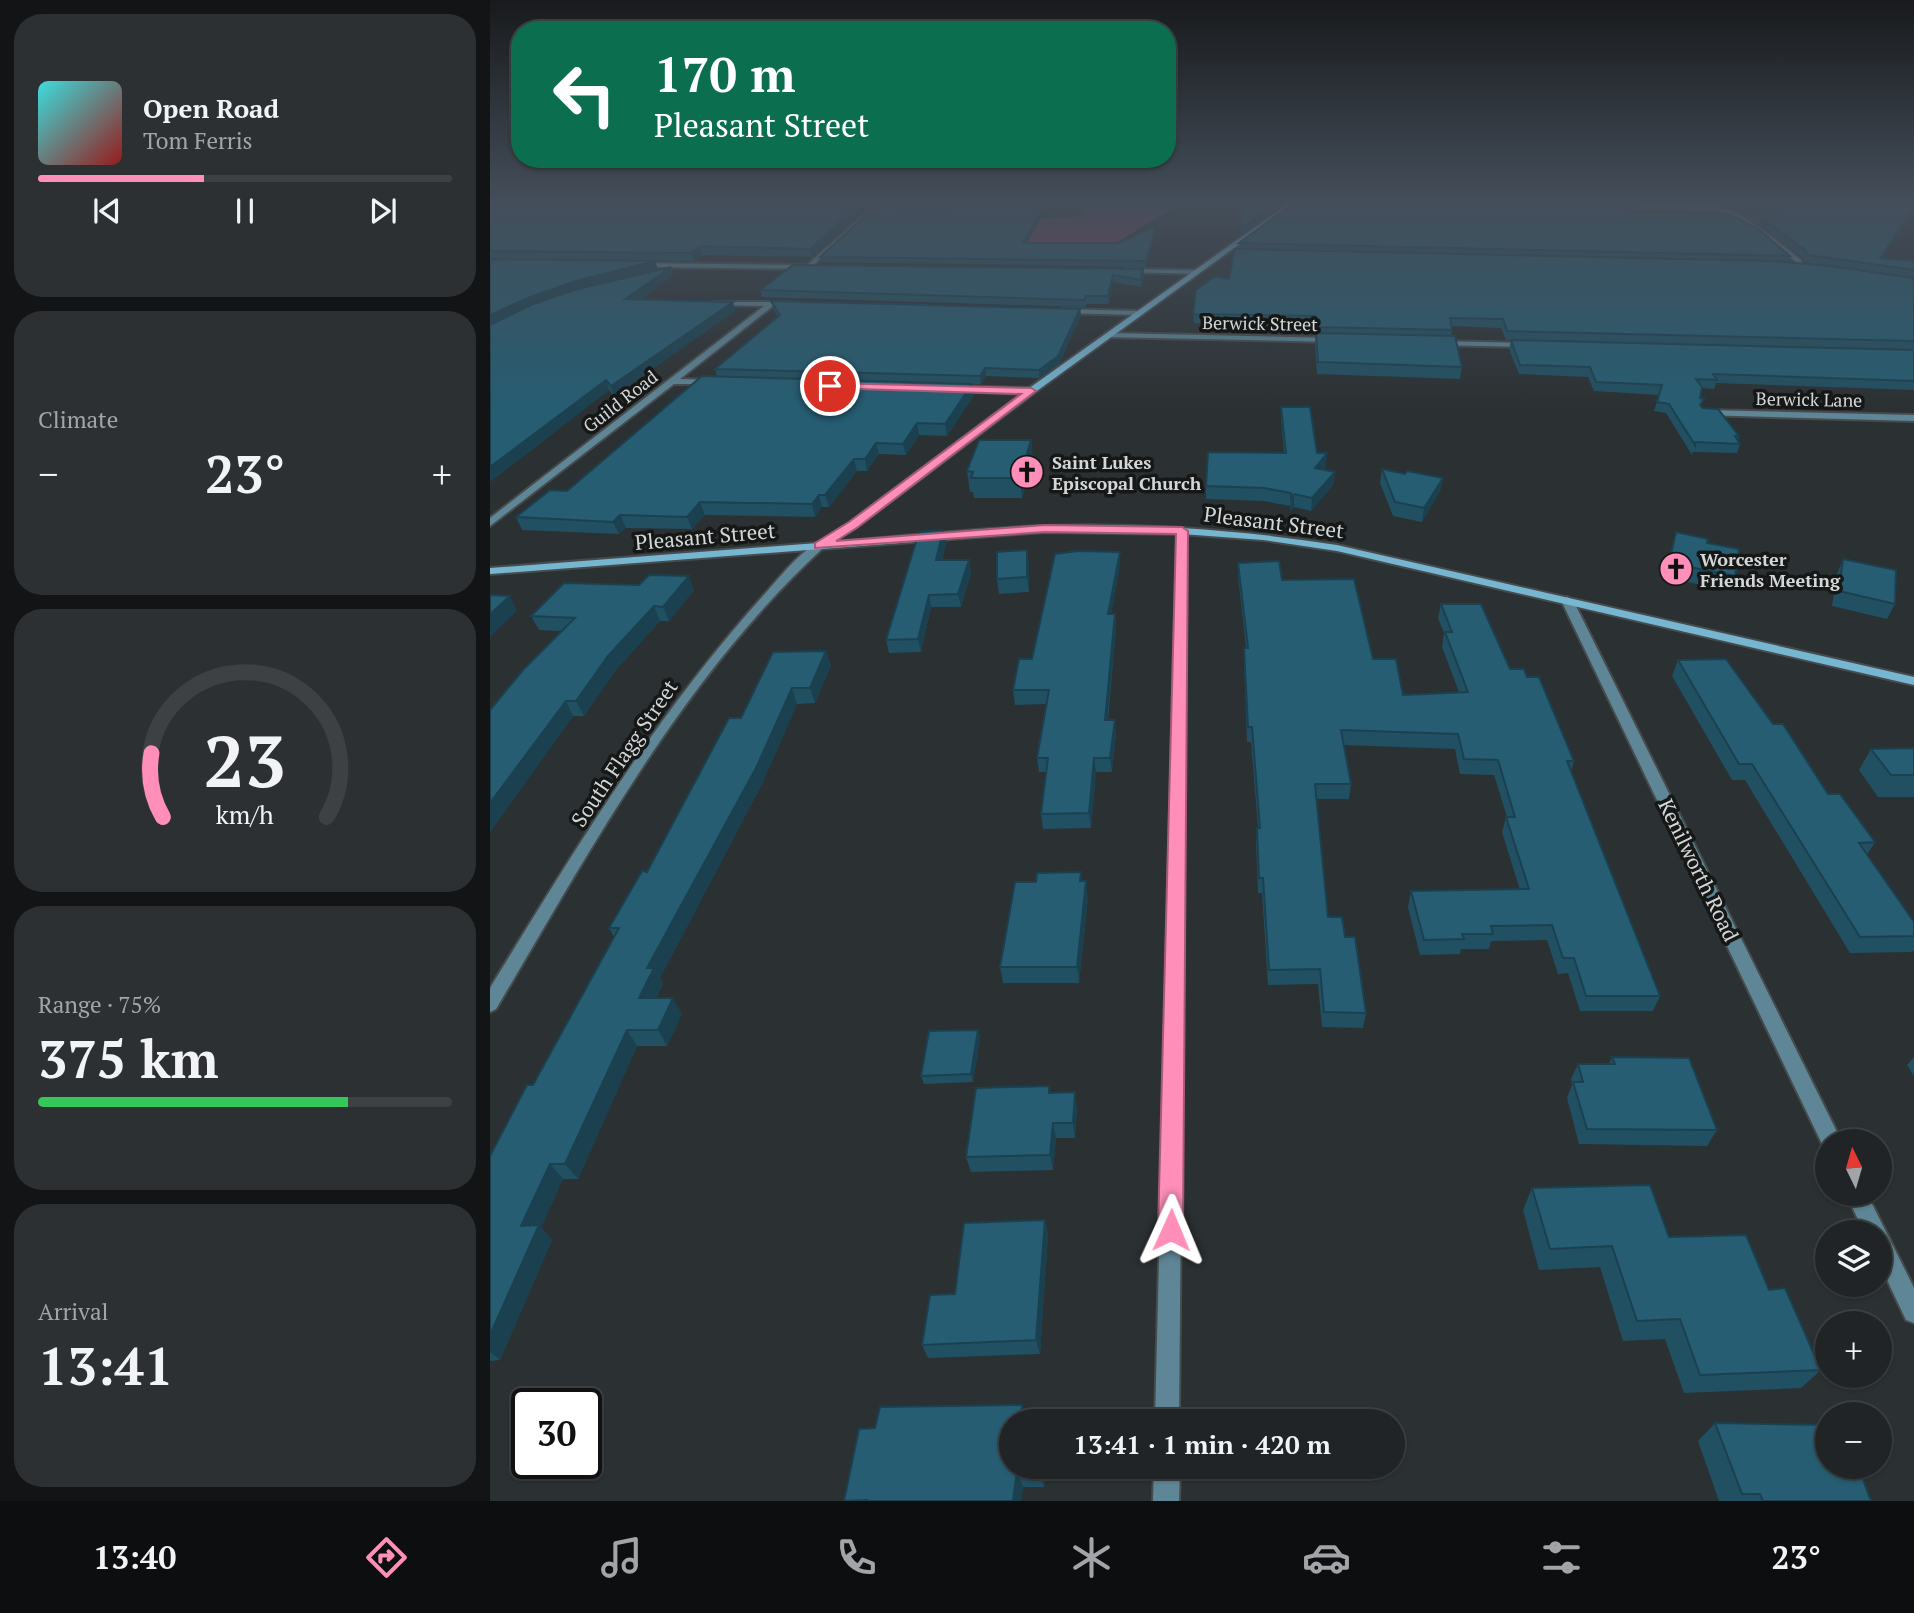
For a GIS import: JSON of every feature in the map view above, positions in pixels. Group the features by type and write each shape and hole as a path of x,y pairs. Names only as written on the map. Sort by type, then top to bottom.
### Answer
{"street":[{"path":"651,275 674,271"},
{"path":"1117,271 1196,272"},
{"path":"819,546 853,525 1031,391 1196,272"},
{"path":"708,302 798,305"},
{"name":"Guild Road","path":"490,523 771,304"},
{"path":"1058,311 1140,313"},
{"name":"Berwick Street","path":"1109,335 1345,341"},
{"path":"1428,343 1539,345"},
{"path":"671,381 722,382"},
{"path":"939,388 1031,391"},
{"name":"Berwick Lane","path":"1703,413 1914,418"},
{"name":"Pleasant Street","path":"490,571 1045,529 1182,531 1263,537 1337,548 1914,681"},
{"path":"1167,1409 1182,531"},
{"name":"South Flagg Street","path":"490,1004 643,755 701,677 759,607 819,546"},
{"name":"Kenilworth Road","path":"1567,600 1824,1129"},
{"path":"1892,1267 1914,1312"},
{"path":"1166,1501 1167,1479"}],"building":[{"path":"490,271 615,271 530,297 490,315"},
{"path":"654,271 665,271 625,299 733,302 611,386 606,380 490,467 490,325 533,304 578,289"},
{"path":"785,271 1143,271 1141,280 1113,275 1108,296 1086,296 1084,300 760,290"},
{"path":"1231,271 1865,271 1914,278 1914,341 1507,331 1503,319 1450,318 1452,330 1315,327 1315,316 1193,314 1196,290 1214,277 1229,279"},
{"path":"771,301 1080,309 1058,356 1039,370 985,368 980,376 715,369 780,315"},
{"path":"1316,333 1455,336 1462,367 1318,362"},
{"path":"1511,340 1914,350 1914,381 1713,374 1717,380 1696,379 1702,387 1700,398 1704,399 1700,405 1703,408 1718,409 1739,436 1735,436 1740,444 1695,442 1695,445 1669,404 1657,402 1662,385 1596,382 1590,367 1520,365"},
{"path":"702,376 972,384 945,424 917,423 903,444 876,443 865,459 854,459 825,495 819,495 812,504 700,502 687,517 620,515 613,522 516,517 550,490 567,491"},
{"path":"1281,407 1310,407 1317,453 1327,453 1315,468 1335,472 1312,498 1294,494 1291,498 1291,493 1264,488 1206,486 1208,452 1286,453"},
{"path":"979,440 1031,440 1020,478 971,478 973,472 967,471"},
{"path":"1382,469 1443,478 1424,508 1395,502"},
{"path":"943,530 936,560 969,560 958,594 929,595 918,639 886,640 919,532"},
{"path":"1676,532 1708,539 1707,543 1739,549 1735,576 1669,563"},
{"path":"1027,550 1027,577 997,579 997,552"},
{"path":"1078,551 1120,552 1108,614 1115,614 1105,720 1115,720 1110,758 1094,758 1089,813 1041,814 1048,758 1037,758 1049,690 1013,690 1019,659 1032,659 1055,554"},
{"path":"1843,559 1896,570 1895,604 1839,591"},
{"path":"1279,561 1282,580 1354,579 1373,659 1396,659 1403,695 1468,692 1445,632 1452,632 1441,604 1481,604 1510,669 1524,669 1527,677 1539,677 1574,761 1567,761 1660,996 1586,996 1574,958 1563,958 1552,925 1491,926 1493,934 1462,934 1464,939 1424,940 1411,891 1529,889 1506,817 1515,817 1498,760 1464,759 1458,734 1341,730 1351,784 1315,784 1328,917 1342,917 1345,937 1355,937 1366,1013 1324,1012 1320,969 1269,970 1263,878 1259,878 1257,828 1260,828 1252,727 1248,727 1244,648 1248,648 1238,563"},
{"path":"649,575 689,576 663,607 654,606 608,656 576,701 566,701 490,803 490,710 523,670 575,618 531,616 564,583 639,585"},
{"path":"490,595 510,596 490,614"},
{"path":"826,651 810,688 792,688 756,768 647,968 654,968 639,998 673,998 658,1030 627,1030 565,1164 550,1164 521,1226 539,1225 490,1335 490,1156 527,1085 533,1085 619,928 609,928 642,871 647,872 729,718 741,718 773,652"},
{"path":"1726,659 1773,724 1783,724 1828,794 1840,794 1875,842 1859,843 1914,922 1914,936 1860,937 1752,764 1739,764 1678,660"},
{"path":"1914,748 1914,775 1891,775 1871,749"},
{"path":"1081,872 1080,881 1086,881 1077,967 1000,967 1015,882 1036,882 1037,873"},
{"path":"978,1030 971,1074 921,1076 929,1031"},
{"path":"1612,1057 1689,1058 1717,1130 1587,1129 1573,1082 1583,1082 1578,1064 1615,1064"},
{"path":"1049,1086 1049,1093 1075,1092 1073,1123 1053,1123 1050,1155 966,1157 976,1088"},
{"path":"1650,1185 1669,1237 1746,1235 1769,1290 1785,1288 1815,1356 1815,1370 1700,1375 1680,1319 1637,1321 1612,1246 1550,1249 1532,1188"},
{"path":"1045,1220 1036,1340 922,1345 930,1295 955,1294 964,1223"},
{"path":"1022,1405 1022,1409 999,1409 999,1479 1016,1479 1013,1501 844,1501 859,1429 875,1428 880,1407"},
{"path":"1715,1423 1815,1425 1815,1479 1863,1479 1871,1501 1763,1501 1760,1494 1742,1494"}],"place":[{"name":"Saint Lukes Episcopal Church","path":"1027,472"},
{"name":"Worcester Friends Meeting","path":"1676,569"}],"route":[{"path":"830,386 1031,391 853,525 819,546 996,531 1112,528 1182,531 1171,1230"}]}
